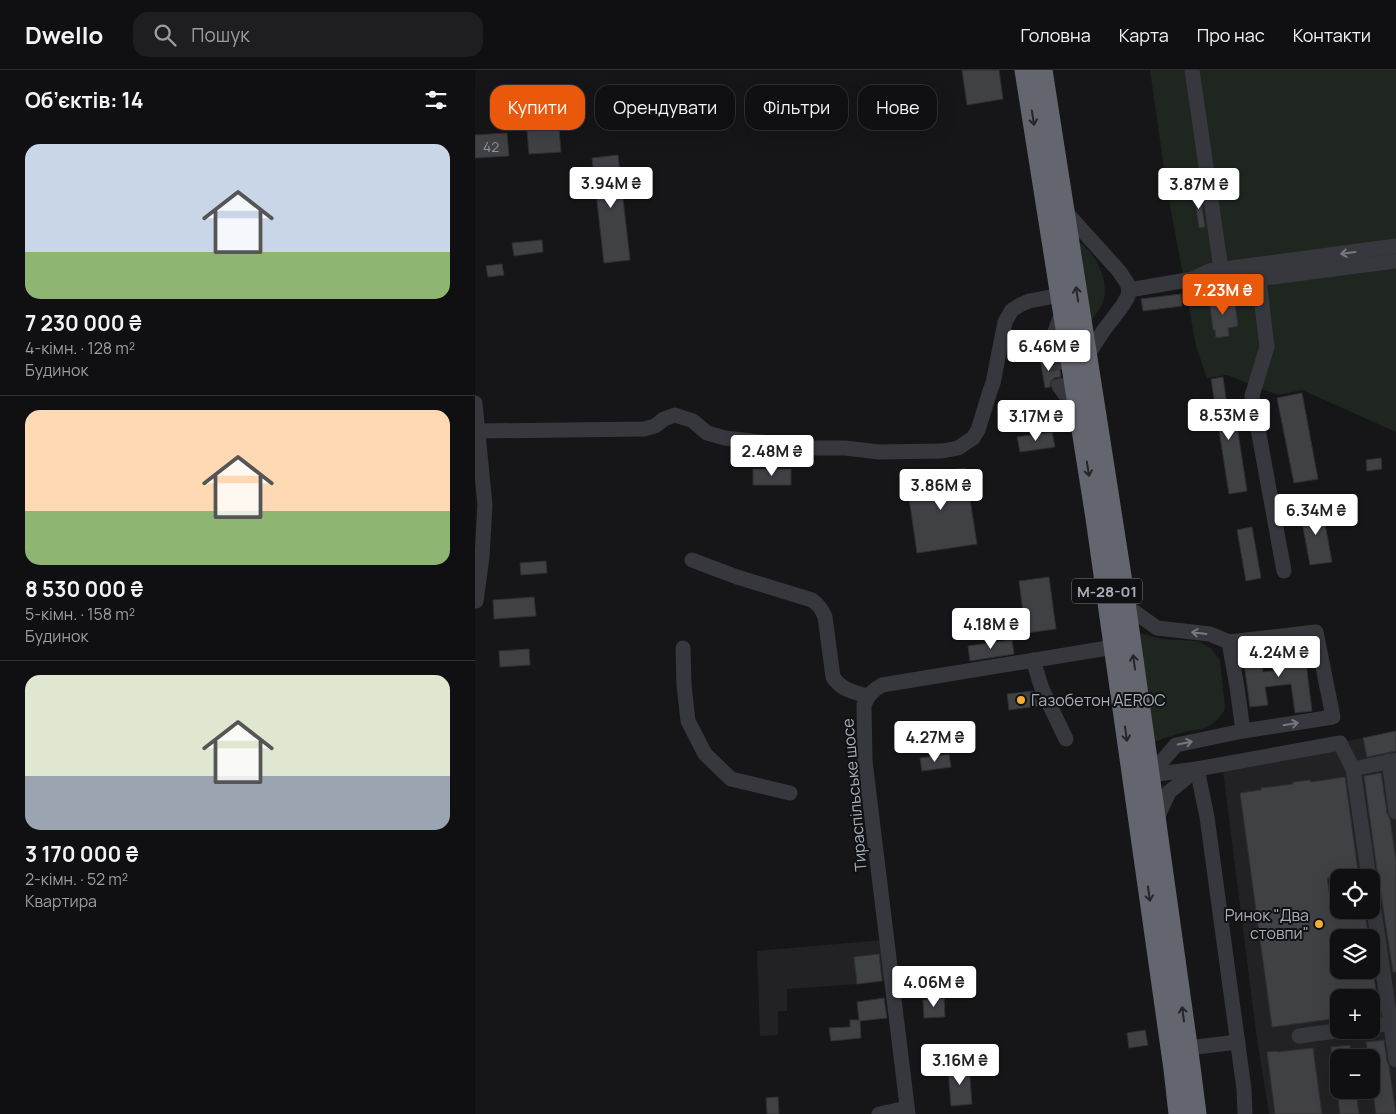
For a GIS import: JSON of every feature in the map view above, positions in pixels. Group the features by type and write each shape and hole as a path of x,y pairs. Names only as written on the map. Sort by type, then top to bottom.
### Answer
{"highway":[{"name":"М-28-01","path":"1025,70 1099,535 1179,1114"},
{"name":"М-28-01","path":"1043,70 1150,775 1188,1048 1195,1114"}],"street":[{"path":"1192,70 1221,269"},
{"path":"1064,210 1119,271 1129,290 1123,305 1087,356"},
{"path":"1129,290 1193,280 1209,271 1221,269 1396,246"},
{"path":"1193,280 1211,285 1396,261"},
{"path":"1259,279 1267,347 1252,396 1284,571"},
{"path":"478,431 644,429 655,426 664,419 675,415 693,421 707,433 725,438 814,448 845,448 879,452 951,450 966,444 978,430 993,384 1005,322 1012,310 1029,301 1062,301 1053,337 1055,356"},
{"path":"1059,386 1079,410"},
{"path":"475,403 485,505 482,557 476,601"},
{"path":"692,560 737,577 812,600 818,604 823,610 825,617 833,677 842,688 867,696"},
{"path":"1125,606 1157,628 1210,634 1229,642 1316,632 1333,717 1243,731 1176,745 1150,775"},
{"path":"1229,642 1243,731"},
{"name":"Тираспільське шосе","path":"908,1111 865,761 864,704 867,696 874,689 882,685 1114,647"},
{"path":"683,648 684,685 688,721 705,754 731,779 790,793"},
{"path":"1033,660 1042,689 1066,739"},
{"path":"1150,775 1197,769 1339,743 1353,769 1368,869"},
{"path":"1353,769 1393,761 1396,812"},
{"path":"1156,820 1169,792 1197,769"},
{"path":"1197,769 1207,817 1244,1089 1245,1114"},
{"path":"1376,919 1393,1024 1396,1060"},
{"path":"1380,1025 1393,1024"},
{"path":"1299,1036 1330,1032"},
{"path":"1188,1048 1237,1042"},
{"path":"879,1114 908,1111"}],"shaded area":[{"path":"1150,70 1396,70 1396,432 1302,390 1278,395 1227,375 1207,378 1196,346 1167,189"},
{"path":"1079,242 1091,253 1096,261 1105,286 1103,302 1090,323"},
{"path":"1136,632 1162,639 1198,641 1212,649 1220,661 1225,707 1218,719 1208,727 1153,742"},
{"name":"Ринок \"Два стовпи\"","path":"1396,731 1396,1114 1269,1114 1256,1032 1222,763"},
{"path":"883,940 888,980 787,989 787,1011 778,1011 778,1035 760,1036 757,951"}],"building":[{"path":"962,70 999,70 1003,99 967,105"},
{"path":"559,130 561,152 529,154 527,131"},
{"path":"507,133 509,156 475,158 475,135"},
{"path":"618,155 630,260 604,263 592,158"},
{"path":"1200,192 1205,227 1199,228 1194,193"},
{"path":"542,240 543,252 514,256 512,243"},
{"path":"502,264 504,275 488,277 486,266"},
{"path":"1181,294 1182,306 1143,311 1141,299"},
{"path":"1229,296 1230,303 1235,303 1238,326 1228,328 1229,336 1216,338 1215,330 1213,330 1211,299"},
{"path":"1045,357 1050,365 1059,364 1061,377 1054,378 1050,387 1045,388 1040,358"},
{"path":"1223,377 1230,426 1237,426 1247,491 1229,494 1211,379"},
{"path":"1302,393 1318,479 1294,483 1277,398"},
{"path":"1052,432 1055,447 1020,452 1017,437"},
{"path":"1381,458 1382,469 1367,471 1366,460"},
{"path":"965,468 977,544 917,553 906,477"},
{"path":"753,469 791,469 791,485 753,485"},
{"path":"1322,507 1332,562 1310,565 1300,511"},
{"path":"1252,527 1261,578 1246,581 1237,530"},
{"path":"546,561 547,573 521,575 520,563"},
{"path":"1049,577 1056,629 1026,633 1019,581"},
{"path":"534,597 536,616 494,619 493,600"},
{"path":"1012,640 1014,654 970,661 968,646"},
{"path":"1304,647 1312,711 1295,713 1291,684 1265,687 1268,705 1250,707 1243,656 1261,654 1263,672 1280,670 1277,651"},
{"path":"529,649 530,665 500,667 499,651"},
{"path":"1033,691 1038,706 1009,710 1007,694"},
{"path":"1396,731 1396,751 1367,757 1363,738"},
{"path":"949,754 951,767 922,771 920,758"},
{"path":"1381,773 1387,813 1390,819 1396,860 1396,972 1393,972 1380,891 1380,869 1377,869 1364,776"},
{"path":"1345,777 1358,869 1330,869 1330,878 1327,878 1330,897 1330,919 1366,919 1367,929 1330,929 1330,979 1374,979 1376,989 1330,989 1330,1019 1272,1027 1240,793 1293,784 1293,782 1310,780 1311,782"},
{"path":"879,954 882,981 857,984 854,957"},
{"path":"884,998 887,1018 860,1021 861,1038 831,1041 829,1028 850,1027 850,1020 859,1020 857,1002"},
{"path":"944,998 945,1017 924,1018 923,1000"},
{"path":"1145,1030 1148,1045 1129,1048 1127,1033"},
{"path":"1384,1040 1396,1114 1376,1114 1374,1099 1380,1099 1380,1049 1367,1049 1366,1042"},
{"path":"1350,1045 1351,1049 1331,1049 1331,1047"},
{"path":"1313,1048 1322,1114 1275,1114 1267,1052"},
{"path":"969,1065 972,1104 951,1106 948,1067"},
{"path":"778,1097 779,1114 767,1114 766,1098"},
{"path":"1338,1099 1357,1099 1359,1114 1340,1114"}],"tunnel":[{"path":"1054,356 1059,386"}],"place":[{"name":"Газобетон AEROC","path":"1021,700"},
{"name":"Ринок \"Два стовпи\"","path":"1319,924"}]}
